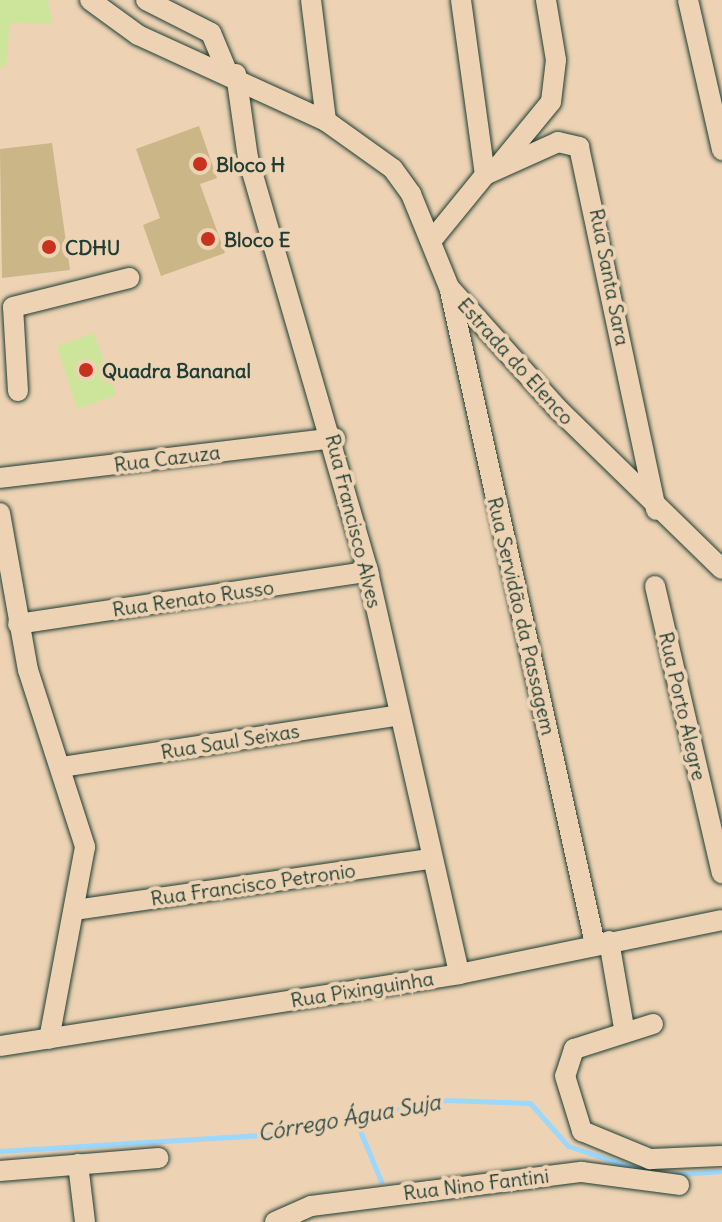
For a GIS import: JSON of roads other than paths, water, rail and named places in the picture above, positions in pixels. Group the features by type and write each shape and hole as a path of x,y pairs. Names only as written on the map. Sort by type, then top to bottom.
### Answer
{"street":[{"name":"Estrada do Elenco","path":"90,0 138,35 231,72 326,121 393,169 432,240 449,287 656,510 722,569"},
{"name":"Rua Francisco Alves","path":"146,0 211,33 231,72 248,158 335,438 459,974"},
{"path":"311,0 326,121"},
{"path":"461,0 491,172"},
{"path":"432,240 551,102 556,60 546,0"},
{"path":"688,0 722,150"},
{"name":"Rua Santa Sara","path":"491,172 558,142 579,147 586,159 656,510"},
{"path":"18,391 13,307 129,278"},
{"name":"Rua Servidão da Passagem","path":"449,287 624,1028"},
{"name":"Rua Cazuza","path":"0,478 335,438"},
{"path":"0,513 18,624 85,847 49,1039"},
{"name":"Rua Renato Russo","path":"18,624 368,572"},
{"name":"Rua Porto Alegre","path":"655,586 719,848 722,873"},
{"name":"Rua Saul Seixas","path":"61,767 399,715"},
{"name":"Rua Francisco Petronio","path":"75,910 430,859"},
{"name":"Rua Pixinguinha","path":"0,1046 459,974 722,920"},
{"path":"653,1024 624,1028 590,1039 567,1061 569,1100 582,1131 650,1159 722,1156"},
{"path":"0,1171 158,1158"},
{"path":"78,1164 85,1222"},
{"name":"Rua Nino Fantini","path":"275,1222 311,1206 582,1172 679,1185"}],"waterway":[{"name":"Córrego Água Suja","path":"0,1151 265,1135 446,1100 530,1103 568,1146 646,1172"},
{"path":"356,1121 381,1181"},
{"name":"Córrego Água Suja","path":"671,1175 722,1171"}],"place":[{"name":"Bloco H","path":"200,164"},
{"name":"Bloco E","path":"208,239"},
{"name":"CDHU","path":"49,247"},
{"name":"Quadra Bananal","path":"86,370"}]}
